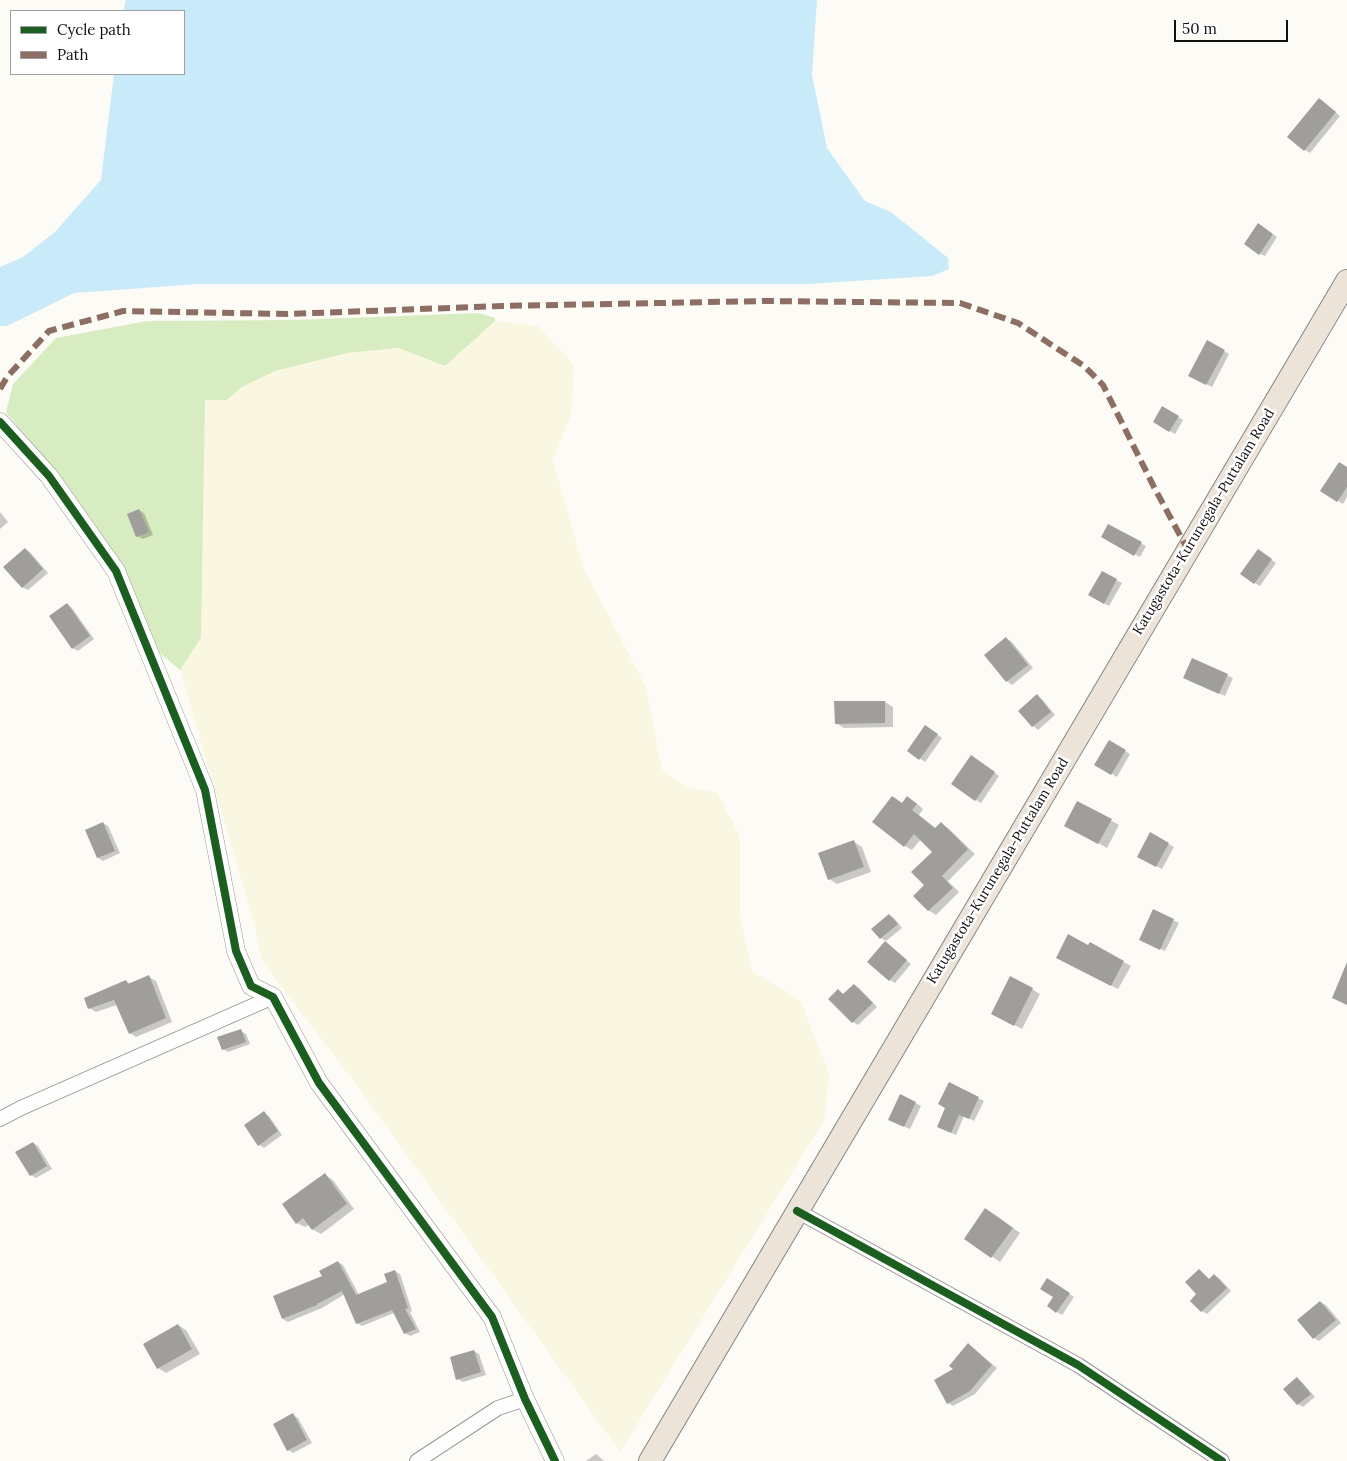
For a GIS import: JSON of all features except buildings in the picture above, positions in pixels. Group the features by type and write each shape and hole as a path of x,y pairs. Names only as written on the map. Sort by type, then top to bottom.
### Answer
{"highway":[{"name":"Katugastota-Kurunegala-Puttalam Road","path":"650,1461 1347,281"}],"street":[{"path":"0,422 49,476 116,571 205,790 236,951 251,986 273,997 319,1083 492,1317 525,1399 555,1461"},
{"path":"0,1119 273,997"},
{"path":"797,1211 1078,1365 1222,1461"},
{"path":"417,1461 498,1408 525,1399"}],"shaded area":[{"path":"495,321 538,326 574,365 571,414 553,461 584,569 646,687 662,770 688,788 717,792 740,837 740,915 752,971 800,1000 829,1073 825,1119 620,1452 358,1087 262,961 255,927 180,670 201,638 205,400 227,400 242,387 275,371 347,353 398,348 445,366"}],"green space":[{"path":"479,313 495,318 495,321 445,366 398,348 347,353 275,371 242,387 227,400 205,400 201,638 180,670 160,653 96,526 6,412 13,384 56,338 147,321 293,320"}],"water":[{"path":"126,0 817,0 812,75 827,148 865,201 891,212 948,258 949,269 932,276 808,284 198,284 74,293 7,326 0,326 0,267 23,257 55,232 101,180 114,75 185,75 185,10 123,10"}],"marked path":[{"path":"0,389 7,377 49,331 123,311 288,314 502,306 766,301 960,303 1018,323 1084,366 1103,385 1188,550"}],"cycle path":[{"path":"0,422 49,476 116,571 205,790 236,951 251,986 273,997 319,1083 492,1317 525,1399 555,1461"},
{"path":"797,1211 1078,1365 1222,1461"}]}
